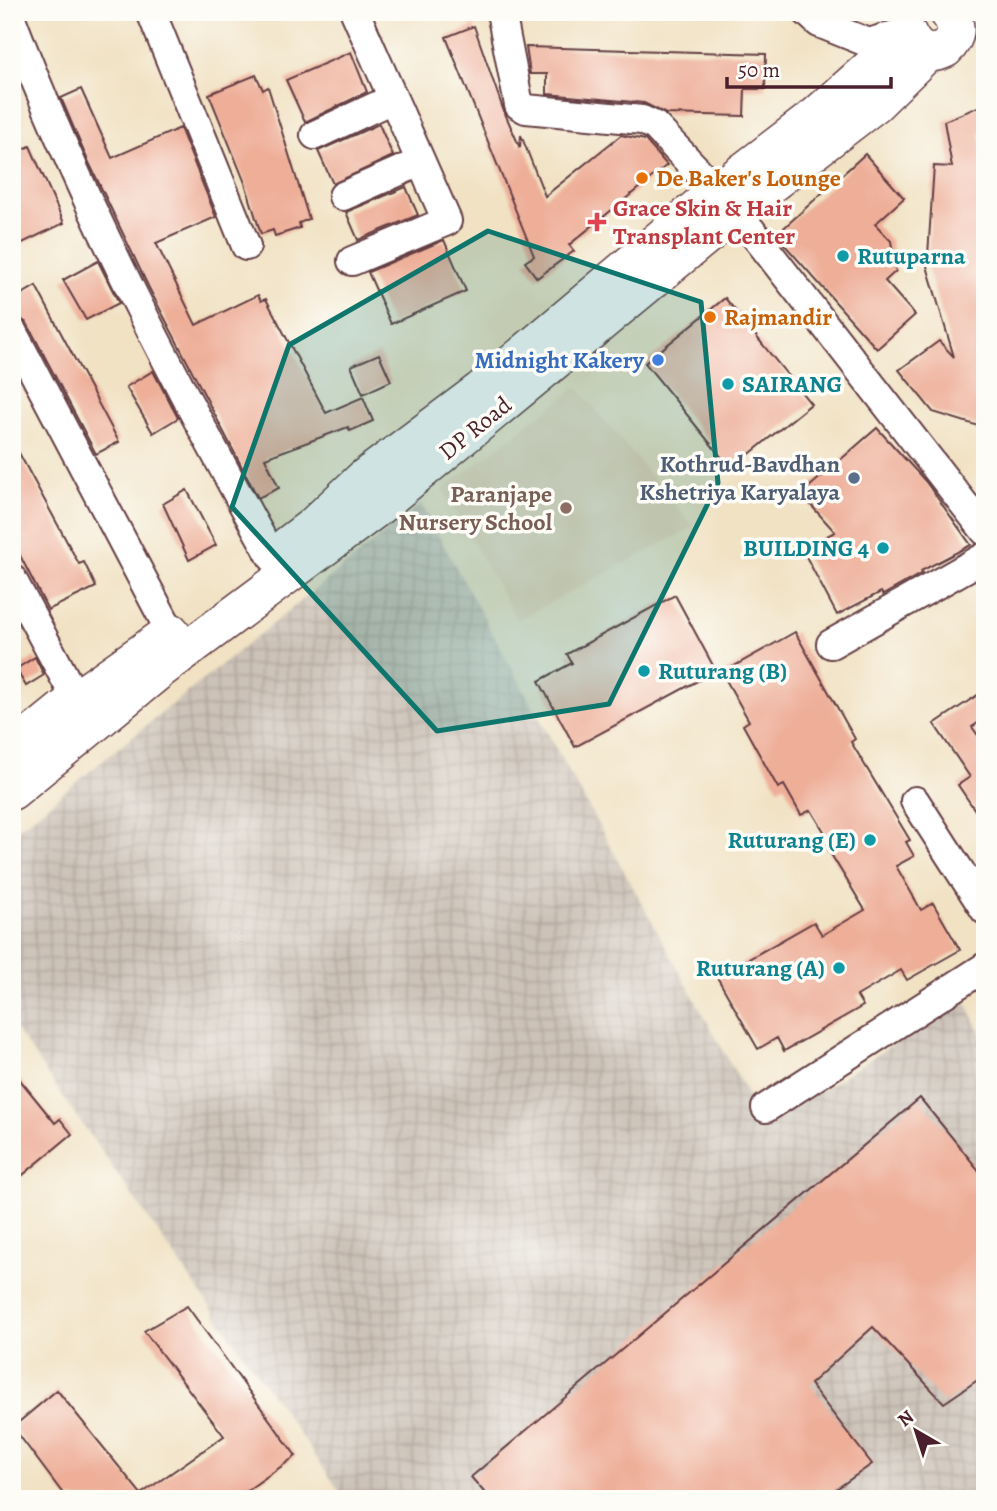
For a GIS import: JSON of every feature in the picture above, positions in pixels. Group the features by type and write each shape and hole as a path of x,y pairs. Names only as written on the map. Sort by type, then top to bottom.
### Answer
{"main road":[{"name":"DP Road","path":"12,751 76,699 171,633 313,526 363,478 727,201 875,104 926,31 985,27"},
{"name":"DP Road","path":"12,791 161,669 373,511 727,201"}],"street":[{"path":"151,12 246,246"},
{"path":"352,261 447,221 355,12"},
{"path":"501,12 517,102 522,108 649,122 727,201 985,531"},
{"path":"807,12 819,23 869,43 926,31"},
{"path":"12,21 41,98 168,369 272,557"},
{"path":"315,135 392,99"},
{"path":"343,196 420,162"},
{"path":"12,331 171,633"},
{"path":"831,644 985,557"},
{"path":"12,579 76,699"},
{"path":"915,802 985,910"},
{"path":"765,1108 985,967"}],"highlighted area":[{"path":"488,231 701,302 718,483 609,704 437,731 232,507 289,345"}],"shaded area":[{"name":"Paranjape Nursery School","path":"577,387 694,527 517,620 443,489"},
{"path":"421,504 765,1126 964,999 985,1040 985,1499 345,1499 12,1024 12,834"}],"building":[{"path":"474,26 503,109 520,148 521,135 545,196 621,135 645,140 667,165 569,245 574,251 537,278 525,262 534,256 446,37"},
{"path":"526,47 766,54 765,89 745,89 744,116 666,114 644,103 547,94 547,74 530,74"},
{"path":"351,52 367,92 305,122 286,80"},
{"path":"256,75 263,90 268,87 309,219 299,223 300,228 275,236 273,230 261,234 245,183 209,94"},
{"path":"81,89 112,158 180,128 216,217 156,243 196,325 258,295 261,301 266,299 326,413 363,397 373,421 350,431 348,427 265,458 279,488 258,498 148,286 84,152 61,98"},
{"path":"985,104 985,131 980,132 985,182 980,257 985,275 985,428 933,412 899,370 939,341 954,357 924,256 928,255 934,166 952,167 944,121"},
{"path":"379,124 393,156 333,184 318,151"},
{"path":"30,146 64,223 12,248 12,154"},
{"name":"Rutuparna","path":"865,154 904,198 875,224 891,241 896,271 885,281 915,315 877,349 776,235"},
{"path":"406,187 418,215 358,240 346,212"},
{"path":"444,240 466,291 391,324 368,272"},
{"path":"98,261 119,303 86,320 63,280"},
{"path":"36,286 119,442 96,454 27,323 12,314 12,300"},
{"name":"SAIRANG","path":"725,298 811,404 731,469 645,363"},
{"path":"379,354 391,381 363,394 351,366"},
{"path":"153,371 178,418 153,433 126,387"},
{"path":"877,428 926,482 971,545 883,595 881,592 837,615 802,549 835,532 801,494"},
{"path":"12,440 79,564 84,562 96,587 48,610 12,540"},
{"path":"187,490 216,545 189,560 163,504"},
{"name":"Ruturang (B)","path":"675,595 716,671 575,747 539,681 572,663 567,654"},
{"path":"795,632 855,739 851,742 910,840 906,842 914,856 896,866 921,910 933,903 960,950 907,980 901,970 857,996 863,1006 784,1051 777,1038 758,1049 717,977 814,922 822,935 865,910 826,846 831,843 811,810 801,815 784,785 778,788 743,725 749,721 722,673"},
{"path":"35,657 44,675 26,686 16,669"},
{"path":"985,690 985,718 972,727 985,745 985,825 958,785 970,777 934,724"},
{"path":"12,1070 55,1123 60,1119 72,1134 12,1184"},
{"path":"920,1098 985,1178 985,1375 944,1403 873,1327 810,1384 872,1464 822,1499 490,1499 471,1477"},
{"path":"187,1306 296,1456 235,1499 67,1499 13,1427 57,1390 141,1494 224,1436 144,1331"}],"waterway":[{"path":"971,1499 985,1489"}],"place":[{"name":"De Baker's Lounge","path":"642,178"},
{"name":"Grace Skin & Hair Transplant Center","path":"597,222"},
{"name":"Rutuparna","path":"843,256"},
{"name":"Rajmandir","path":"710,317"},
{"name":"Midnight Kakery","path":"658,360"},
{"name":"SAIRANG","path":"728,384"},
{"name":"Kothrud-Bavdhan Kshetriya Karyalaya","path":"854,478"},
{"name":"Paranjape Nursery School","path":"566,508"},
{"name":"BUILDING 4","path":"883,548"},
{"name":"Ruturang (B)","path":"644,671"},
{"name":"Ruturang (E)","path":"870,840"},
{"name":"Ruturang (A)","path":"839,968"}]}
